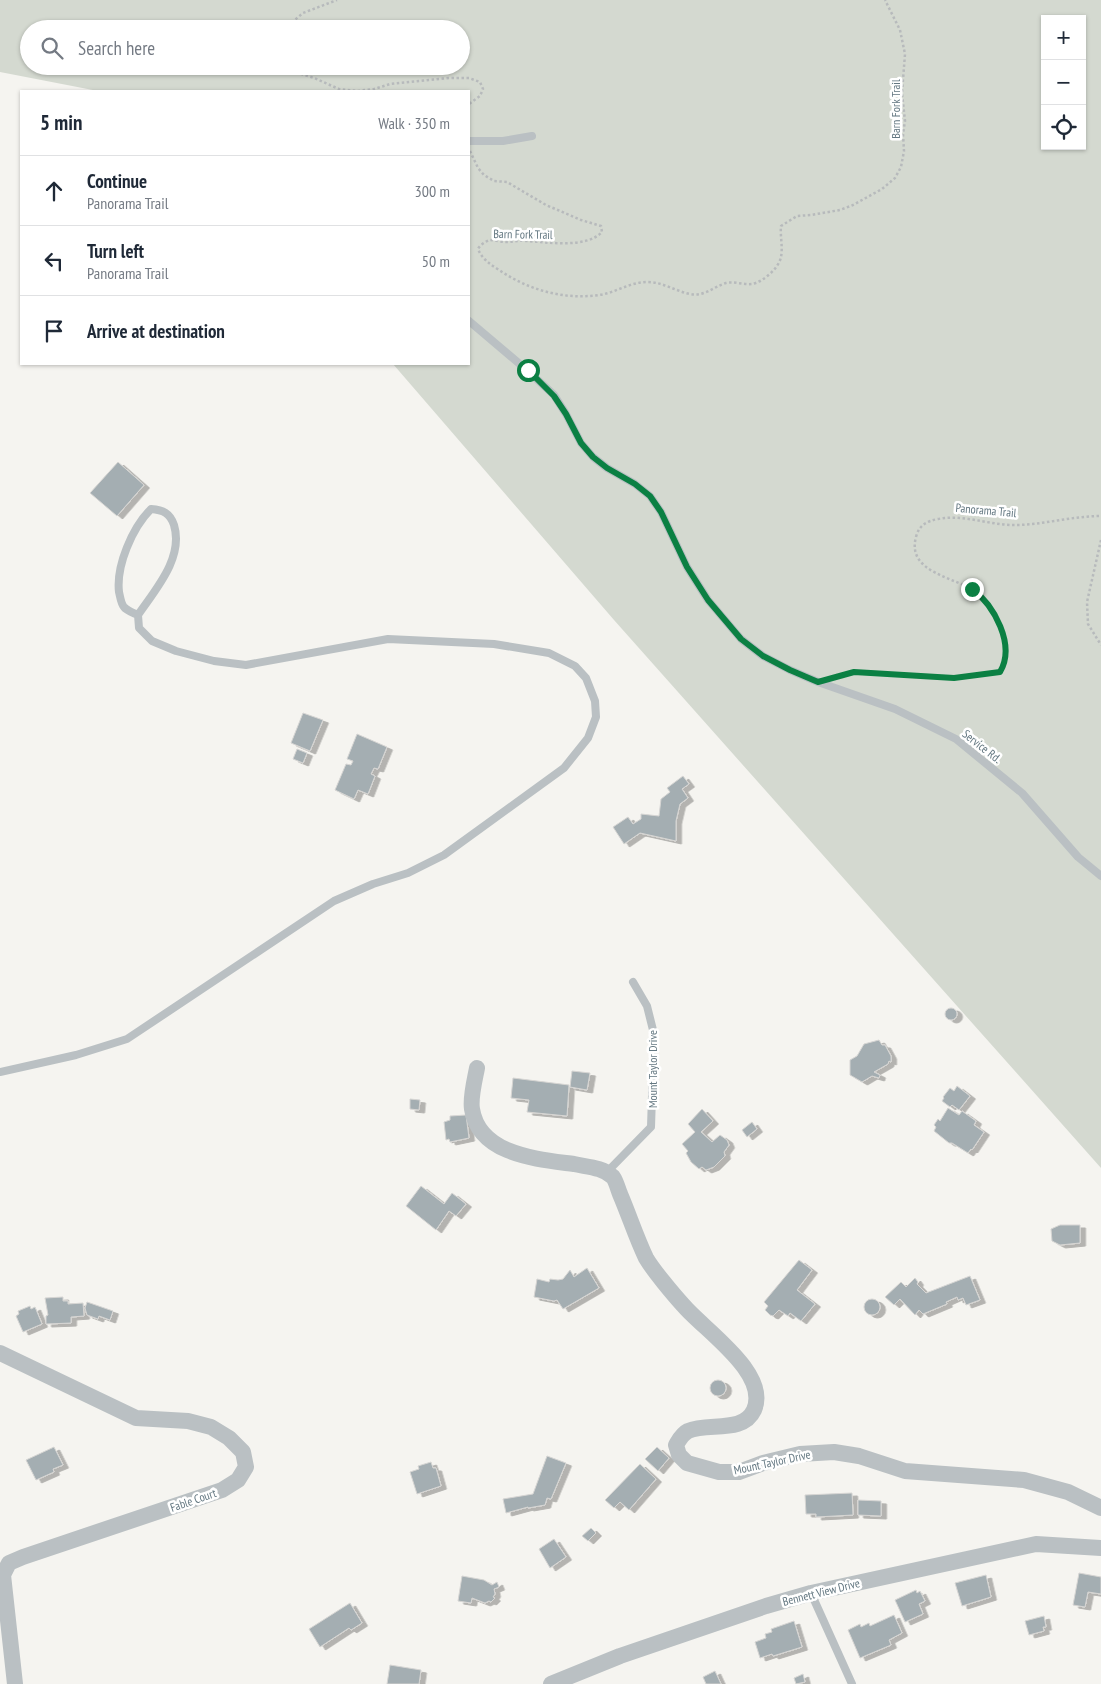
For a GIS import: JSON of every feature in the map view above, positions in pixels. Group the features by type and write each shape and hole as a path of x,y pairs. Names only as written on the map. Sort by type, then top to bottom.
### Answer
{"street":[{"path":"477,1068 472,1108 479,1129 490,1141 504,1149 533,1158 600,1169 606,1173"},
{"name":"Mount Taylor Drive","path":"606,1173 614,1178 647,1259 684,1307 740,1361 751,1377 757,1392 754,1410 738,1424 688,1431 681,1437 676,1445 679,1456 687,1463 719,1472 739,1472 763,1463 800,1454 834,1452 859,1456 905,1471 1024,1480 1068,1492 1101,1508"},
{"name":"Fable Court","path":"0,1353 136,1418 188,1421 211,1427 229,1438 243,1452 246,1467 238,1480 222,1490 9,1563 3,1575 16,1684"},
{"name":"Bennett View Drive","path":"551,1684 620,1656 766,1606 811,1593 1036,1544 1101,1548"}],"lane":[{"path":"470,141 503,141 532,136"},
{"path":"470,322 528,370 554,396 581,443 593,457 650,496 661,512 673,540 692,575 708,600 741,639 763,656 818,682"},
{"path":"0,1072 76,1056 127,1038 334,901 372,884 408,873 444,855 564,768 588,738 596,717 595,701 586,678 576,666 549,653 494,644 388,639 246,665 214,661 152,641 140,628 138,615 162,580 174,551 175,530 171,517 162,510 151,509 144,516 128,546 121,565 118,582 120,598 124,607 138,615"},
{"name":"Service Rd.","path":"818,682 895,708 956,739 1022,793 1078,857 1101,876"},
{"name":"Mount Taylor Drive","path":"606,1173 651,1127 654,1034 647,1006 633,982"},
{"path":"811,1593 852,1684"}],"path":[{"path":"295,20 304,13 336,0"},
{"name":"Barn Fork Trail","path":"470,150 478,168 484,175 494,181 508,182 546,205 601,226 602,232 598,236 578,242 540,243 524,240 511,242 490,240 480,246 478,249 484,259 494,267 537,290 552,294 583,297 601,295 645,282 658,283 692,294 704,294 726,283 754,284 766,278 781,258 781,226 797,216 840,210 853,205 882,189 895,178 902,167 905,122 902,94 905,54 900,30 885,0"},
{"path":"305,75 339,89 348,90"},
{"path":"366,90 390,84 449,78 469,78 480,82 483,88 480,96 470,103"},
{"name":"Panorama Trail","path":"818,682 854,672 954,678 1000,672 1006,660 1005,649 1001,631 992,612 979,594 972,589 938,575 921,562 916,553 915,546 920,526 930,521 948,518 968,518 995,524 1012,525 1047,523 1084,516 1101,516"},
{"path":"1101,540 1087,602 1088,624 1101,645"}],"shaded area":[{"path":"0,0 1101,0 1101,1168 614,620 394,365 470,365 470,90 93,90 0,72"}],"building":[{"path":"118,462 144,485 117,516 90,493"},
{"path":"303,713 323,720 310,751 291,743"},
{"path":"357,734 387,747 378,769 374,768 371,774 375,776 368,794 358,790 354,799 335,790 346,764 351,765 353,761 347,759"},
{"path":"297,749 307,753 303,763 293,759"},
{"path":"683,776 689,784 682,789 688,798 680,804 676,821 676,841 640,833 624,844 613,827 628,817 633,824 641,819 641,814 659,816 661,799 670,792 667,788"},
{"path":"951,1008 957,1014 951,1020 945,1014"},
{"path":"879,1040 882,1045 885,1045 891,1056 891,1062 889,1061 888,1064 874,1072 880,1075 879,1078 872,1076 862,1082 850,1075 850,1060 857,1056 864,1044"},
{"path":"572,1071 590,1073 587,1090 570,1087"},
{"path":"513,1078 569,1085 567,1116 527,1112 529,1100 511,1098"},
{"path":"957,1086 970,1096 959,1110 952,1105 950,1107 942,1101 950,1088 954,1091"},
{"path":"410,1099 420,1100 419,1110 410,1109"},
{"path":"948,1108 959,1115 962,1111 976,1121 974,1125 984,1132 968,1153 949,1143 934,1131 936,1127 934,1125 938,1119 940,1121"},
{"path":"702,1109 713,1121 701,1132 712,1142 720,1135 727,1140 729,1145 724,1152 725,1156 714,1167 706,1170 702,1167 699,1169 691,1162 686,1153 688,1151 682,1144 695,1132 688,1124"},
{"path":"466,1115 469,1138 450,1142 449,1139 446,1140 444,1122 450,1120 450,1116"},
{"path":"752,1122 757,1129 747,1137 742,1130"},
{"path":"421,1186 444,1204 452,1193 466,1204 456,1216 449,1211 436,1230 406,1206"},
{"path":"1060,1225 1080,1225 1080,1243 1060,1245 1052,1241 1051,1229"},
{"path":"799,1260 812,1270 797,1290 815,1304 801,1321 790,1313 788,1316 779,1310 773,1316 770,1315 765,1310 768,1306 764,1302"},
{"path":"587,1268 599,1288 563,1309 557,1300 534,1297 537,1279 549,1282 550,1279 563,1279 570,1270 574,1277"},
{"path":"970,1276 980,1300 966,1305 963,1298 958,1300 957,1297 946,1302 947,1304 923,1314 919,1310 915,1315 900,1299 894,1305 885,1297 901,1282 906,1287 915,1278 918,1282 917,1284 926,1293"},
{"path":"63,1297 63,1301 68,1301 68,1304 83,1303 84,1316 71,1317 71,1323 46,1324 46,1316 48,1315 45,1298"},
{"path":"869,1299 875,1299 880,1304 878,1313 869,1315 864,1310 864,1304"},
{"path":"87,1302 113,1311 110,1320 99,1316 98,1319 87,1315 85,1308"},
{"path":"30,1306 31,1309 35,1307 42,1324 23,1332 16,1316 19,1314 18,1311"},
{"path":"718,1380 726,1388 718,1396 710,1388"},
{"path":"54,1447 63,1465 53,1469 54,1472 36,1480 26,1460"},
{"path":"657,1447 669,1458 658,1471 645,1459"},
{"path":"547,1456 566,1463 551,1499 547,1498 545,1505 506,1513 503,1499 533,1494"},
{"path":"431,1462 433,1468 436,1468 441,1486 417,1494 410,1472 419,1469 418,1466"},
{"path":"640,1464 656,1479 629,1510 620,1502 614,1508 605,1500"},
{"path":"852,1493 853,1515 816,1517 816,1514 806,1514 805,1495"},
{"path":"858,1500 881,1501 881,1516 858,1515"},
{"path":"591,1528 596,1533 588,1541 582,1536"},
{"path":"554,1539 566,1557 550,1568 539,1549"},
{"path":"1079,1573 1101,1577 1101,1594 1088,1592 1085,1607 1073,1605"},
{"path":"986,1575 991,1597 962,1606 955,1583"},
{"path":"462,1576 484,1580 492,1585 497,1582 499,1587 494,1589 495,1594 493,1597 495,1598 491,1602 485,1603 472,1598 471,1603 458,1601"},
{"path":"916,1590 917,1593 920,1591 925,1601 919,1604 923,1614 905,1622 895,1600"},
{"path":"350,1603 362,1623 351,1630 349,1628 320,1647 309,1629"},
{"path":"894,1615 902,1633 889,1640 891,1645 860,1658 848,1630 860,1624 861,1627 869,1623 870,1626"},
{"path":"1044,1616 1046,1627 1043,1627 1044,1631 1029,1635 1025,1621"},
{"path":"794,1621 802,1647 760,1658 755,1642 766,1638 765,1634 772,1632 771,1629"},
{"path":"390,1665 421,1670 419,1684 387,1684"},
{"path":"715,1671 721,1684 706,1684 703,1677"},
{"path":"803,1674 805,1682 796,1684 794,1678"}],"route":[{"path":"528,370 554,396 581,443 593,457 650,496 661,512 687,567 708,600 726,623 741,639 763,656 790,670 818,682 854,672 940,678 1000,672 1006,660 1004,640 998,622 979,594 972,589"}]}
